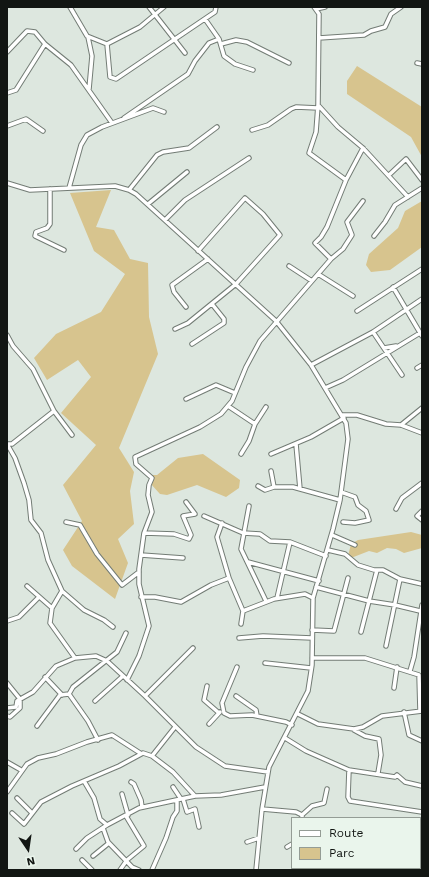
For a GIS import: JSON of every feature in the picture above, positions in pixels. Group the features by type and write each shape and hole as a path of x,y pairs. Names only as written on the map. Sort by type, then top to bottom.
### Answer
{"street":[{"path":"149,7 174,41 185,53"},
{"path":"88,37 107,44 140,27 164,7"},
{"path":"107,44 110,77 114,79 119,78 215,12 216,7"},
{"path":"325,7 315,8 319,14 318,106 316,132 309,153 346,180"},
{"path":"319,38 364,35 371,31 385,27 391,14 401,7"},
{"path":"72,8 88,37 92,56 89,89"},
{"path":"205,19 219,39 224,56 229,60 253,70"},
{"path":"7,52 30,30 35,32 45,44 67,60 112,123"},
{"path":"120,120 188,74 195,61 209,43 219,39"},
{"path":"221,44 236,40 248,42 289,63"},
{"path":"7,93 16,90 45,44"},
{"path":"417,63 422,64"},
{"path":"252,130 268,125 290,109 318,106 338,127 363,148 408,197"},
{"path":"69,188 84,139 91,133 112,123 153,108 164,112"},
{"path":"7,126 26,119 43,132"},
{"path":"129,190 157,155 163,152 189,148 218,127"},
{"path":"331,259 315,244 322,237 334,212 346,180 363,148"},
{"path":"165,220 185,200 249,158"},
{"path":"389,175 406,159 422,180"},
{"path":"148,204 187,172"},
{"path":"7,183 21,188 50,189 115,186 129,190 148,204 276,321 311,365 343,417 348,438 340,500 328,550 313,598 312,658 308,691 298,714 270,763 265,787 256,870"},
{"path":"374,236 385,222 395,205 422,188"},
{"path":"50,189 50,224 47,228 36,232 35,236 64,250"},
{"path":"175,329 188,323 236,284 280,235 247,198 245,198 198,251"},
{"path":"127,680 139,656 149,626 141,597 139,572 144,534 152,512 148,495 149,485 152,478 136,464 135,457 200,427 221,414 228,406 235,393 246,367 260,341 331,259 343,249 352,235 347,222 363,201"},
{"path":"186,307 174,292 172,285 208,259"},
{"path":"289,266 312,281"},
{"path":"357,311 422,269"},
{"path":"318,274 353,296"},
{"path":"392,287 421,332"},
{"path":"311,365 373,332 422,299"},
{"path":"192,344 224,323 224,319 212,304"},
{"path":"373,332 402,375"},
{"path":"384,348 395,348 421,332"},
{"path":"325,388 343,380 421,332"},
{"path":"7,335 13,346 33,369 54,411 72,435"},
{"path":"417,368 422,365"},
{"path":"186,399 216,385 235,393"},
{"path":"228,406 255,424"},
{"path":"241,454 249,441 255,424 266,407"},
{"path":"401,425 422,408"},
{"path":"54,411 12,444 7,444 15,458 24,483 29,500 31,520 42,533 48,560 62,591 84,610 104,620 113,627"},
{"path":"271,454 296,444 343,417 357,416 386,424 401,425 422,433"},
{"path":"296,444 300,489"},
{"path":"271,471 274,487"},
{"path":"396,509 402,498 422,483"},
{"path":"258,486 265,490 274,487 293,487 340,500"},
{"path":"341,492 355,497 358,505 366,511 369,520 355,523 343,522"},
{"path":"144,534 174,534 189,539 191,535 183,516 195,514 186,502"},
{"path":"249,506 241,549 248,562 254,579 266,601"},
{"path":"422,511 417,516 422,520"},
{"path":"204,516 244,532 260,534 270,541 290,542 326,556"},
{"path":"66,522 80,525 97,554 122,585 139,572"},
{"path":"222,523 217,537 229,578 242,611 241,624"},
{"path":"332,535 355,545"},
{"path":"277,598 290,542"},
{"path":"328,550 345,554 358,565 383,570 400,579 422,584"},
{"path":"141,555 183,558"},
{"path":"248,562 319,581"},
{"path":"361,632 377,570"},
{"path":"141,597 155,597 181,602 211,584 229,578"},
{"path":"312,630 334,631 348,578"},
{"path":"386,646 400,579"},
{"path":"27,586 52,608"},
{"path":"316,587 368,601 420,611"},
{"path":"62,591 52,608 50,623 75,658"},
{"path":"242,611 277,598 305,594 313,598"},
{"path":"7,621 19,617 39,597"},
{"path":"410,671 414,657 422,605"},
{"path":"69,694 73,687 107,662 117,652 126,633"},
{"path":"239,638 263,636 312,638"},
{"path":"145,696 192,648"},
{"path":"7,708 16,707 17,701 33,692 56,666 75,658 96,656 107,662 145,696 196,747 225,766 268,772"},
{"path":"312,658 353,657 376,661 420,674 421,711 382,716 363,727 354,730"},
{"path":"265,663 311,668"},
{"path":"209,724 221,712 222,703 237,667"},
{"path":"394,688 397,667"},
{"path":"95,701 122,676"},
{"path":"45,677 62,695"},
{"path":"7,683 20,699 20,708 10,717 7,716"},
{"path":"207,686 204,700 226,716 252,715 286,722 292,725"},
{"path":"37,726 62,695 69,694"},
{"path":"69,694 88,721 98,740"},
{"path":"236,696 256,710 257,716"},
{"path":"404,712 409,736 422,741"},
{"path":"298,714 318,724 354,730 365,736 379,739 381,755 378,773"},
{"path":"152,756 176,727"},
{"path":"7,792 21,770 27,764 38,758 112,735 140,753 152,756 178,776 195,796"},
{"path":"285,738 306,751 350,770 378,773 395,777 397,775 404,782 422,786"},
{"path":"12,813 24,824 41,802 119,766 140,753"},
{"path":"7,762 21,770"},
{"path":"350,770 348,798 350,801 422,812"},
{"path":"84,781 94,798 100,819 105,826 109,843 127,860 132,867 139,870"},
{"path":"131,782 134,784 141,800 142,807"},
{"path":"172,787 187,812 195,809 199,827"},
{"path":"76,849 87,838 105,826 142,807 195,796 222,796 265,787"},
{"path":"262,810 296,812 302,816 312,806 324,804 326,789"},
{"path":"120,870 127,860 144,846 127,815 122,794"},
{"path":"17,798 32,813"},
{"path":"152,870 166,838 173,817 177,811 180,799"},
{"path":"246,842 260,838"},
{"path":"92,856 109,843"},
{"path":"287,847 291,845"},
{"path":"82,860 92,870"}],"green space":[{"path":"357,66 422,107 422,157 411,137 347,94 347,81"},
{"path":"111,190 96,227 114,230 130,259 148,263 149,317 158,354 119,448 134,472 130,491 134,524 118,539 128,563 115,599 72,566 63,550 82,521 63,485 96,445 61,413 91,377 78,360 47,380 34,358 56,334 101,312 125,274 94,251 70,193"},
{"path":"422,201 422,247 390,270 371,272 366,265 369,254 398,228 405,211"},
{"path":"203,454 240,480 239,488 226,497 197,485 167,495 160,494 150,483 149,475 157,475 178,458"},
{"path":"411,532 422,535 422,548 404,553 396,549 387,548 377,553 369,551 351,558 348,556 351,544 358,540"},
{"path":"422,831 422,870 319,870 421,869"}]}
